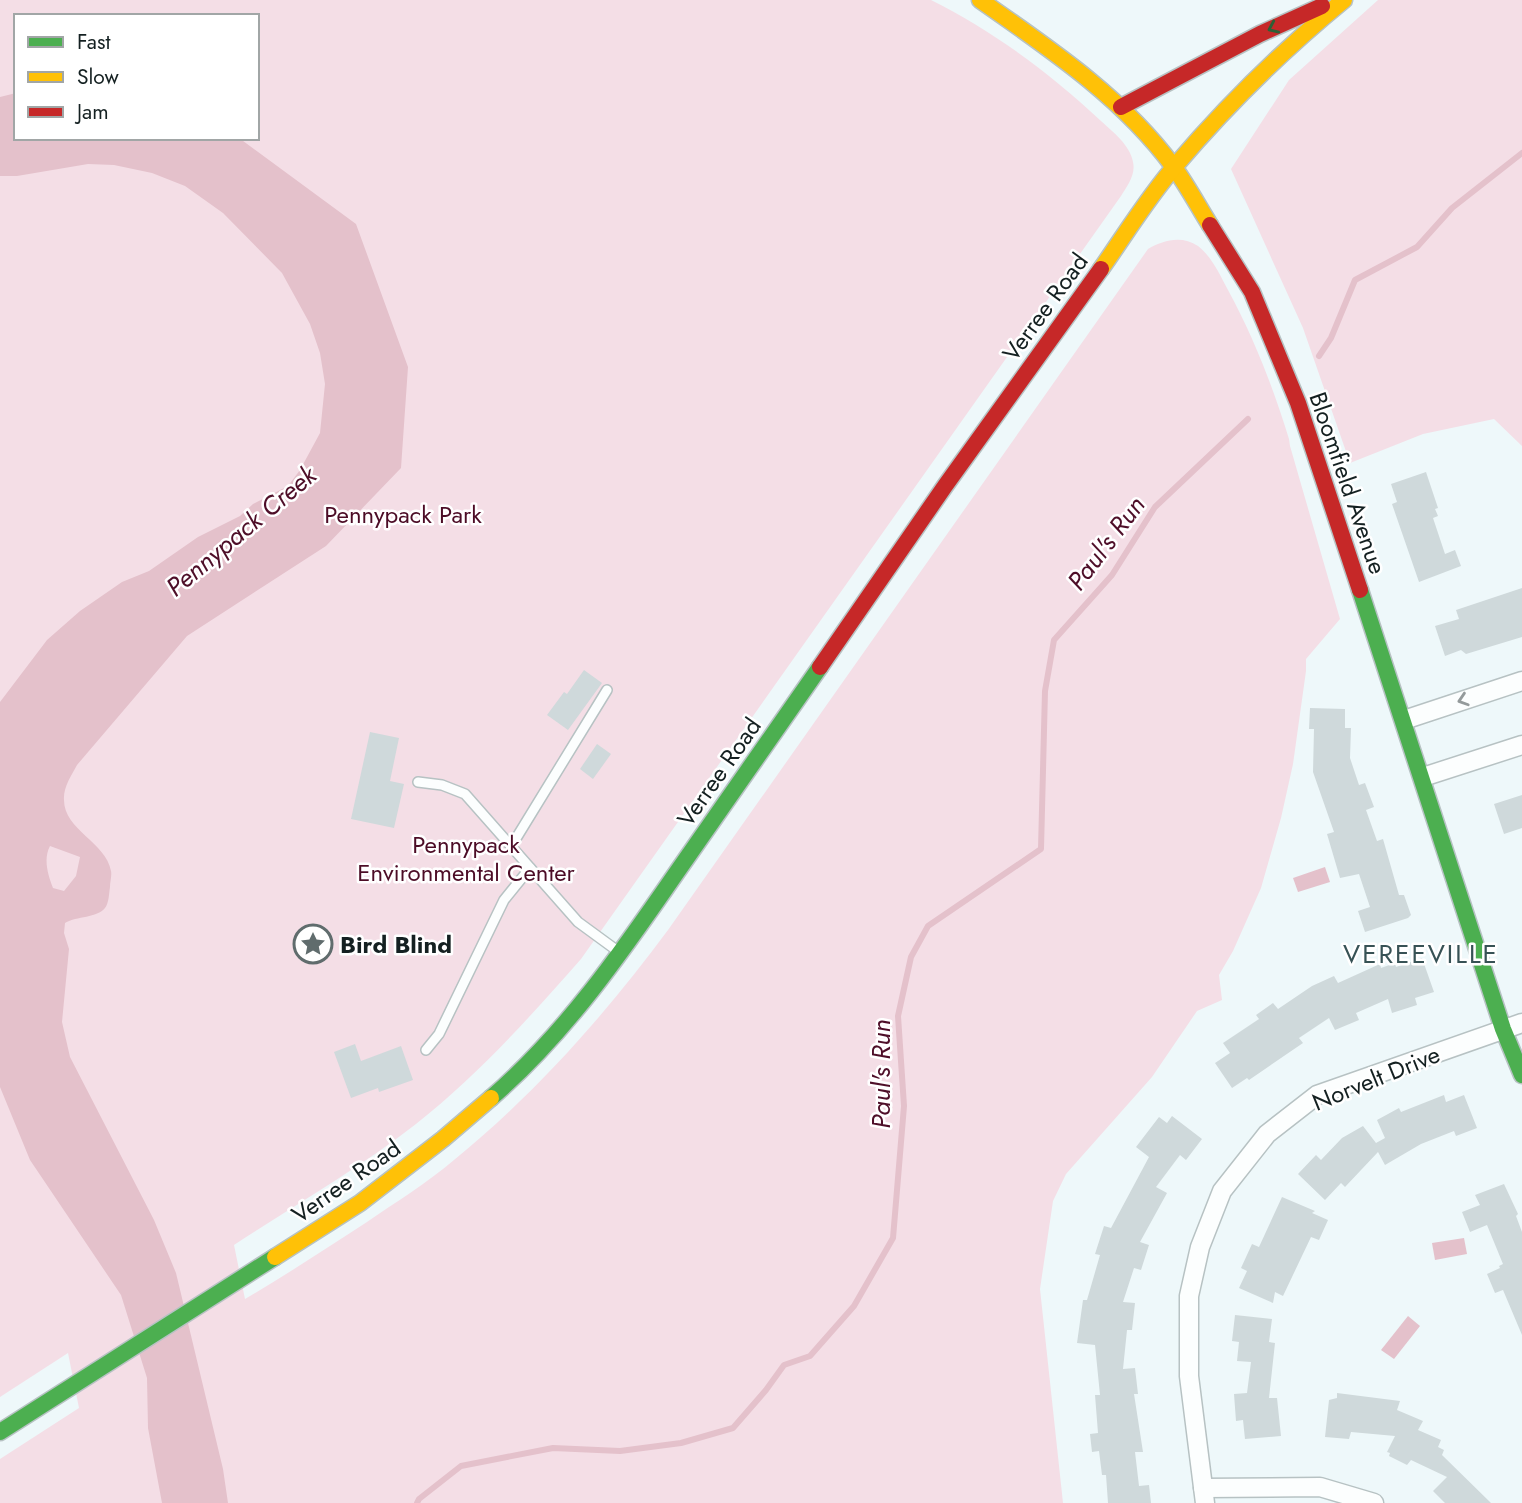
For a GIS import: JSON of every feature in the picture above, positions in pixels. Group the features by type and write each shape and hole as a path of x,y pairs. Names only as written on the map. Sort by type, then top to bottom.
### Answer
{"main road":[{"name":"Bloomfield Avenue","path":"979,0 1037,38 1121,107 1174,167 1252,292 1298,403 1423,777 1503,1029 1522,1075"},
{"path":"1121,107 1261,34 1335,0"},
{"name":"Verree Road","path":"0,1432 360,1203 443,1139 513,1079 575,1012 620,953 937,498 1174,167 1272,63 1344,0"}],"street":[{"path":"1404,720 1522,681"},
{"path":"1423,777 1522,745"},
{"name":"Norvelt Drive","path":"1204,1495 1189,1376 1189,1296 1200,1247 1222,1191 1268,1134 1317,1095 1522,1023"},
{"path":"1204,1495 1320,1487 1374,1503"}],"lane":[{"path":"512,845 607,690"},
{"path":"418,782 442,785 466,794 578,922 620,953"},
{"path":"426,1050 439,1034 504,900 530,868"}],"green space":[{"name":"Pennypack Park","path":"0,0 931,0 999,39 1082,103 1120,139 1133,162 1130,180 1121,196 581,959 461,1086 416,1124 372,1156 234,1245 245,1299 433,1177 513,1108 568,1052 620,992 668,930 1148,249 1166,241 1186,241 1198,246 1215,266 1262,363 1289,439 1340,619 1306,659 1293,764 1281,818 1261,888 1233,951 1219,975 1222,1000 1197,1011 1152,1077 1066,1174 1053,1201 1040,1289 1063,1503 0,1503 0,1459 79,1408 68,1353 0,1397"},
{"path":"1378,0 1522,0 1522,446 1494,419 1423,434 1350,463 1303,328 1231,169 1289,80"}],"water":[{"name":"Pennypack Creek","path":"14,94 14,140 242,140 356,224 408,367 401,468 326,546 187,636 77,765 64,796 71,820 102,852 111,873 109,898 105,908 97,914 65,923 64,933 69,949 62,1022 70,1057 154,1220 176,1273 223,1469 228,1503 162,1503 148,1428 147,1378 121,1295 30,1160 0,1087 0,702 47,640 80,611 122,582 149,571 198,537 240,516 253,504 288,486 320,433 325,384 320,353 310,324 282,273 223,213 185,186 152,173 114,165 88,164 17,176 0,176 0,97","holes":["50,846 80,857 76,876 64,891 53,888 47,862"]},
{"path":"1325,867 1330,882 1298,892 1293,878"},
{"path":"1464,1238 1467,1254 1435,1260 1432,1243"},
{"path":"1408,1316 1420,1326 1394,1359 1381,1350"}],"building":[{"path":"1426,472 1438,508 1435,509 1438,516 1433,518 1445,554 1455,550 1461,566 1419,582 1392,504 1397,502 1391,484"},
{"path":"1522,588 1522,637 1466,654 1461,650 1445,656 1435,626 1459,619 1456,610"},
{"path":"584,670 602,683 568,730 547,715 564,692 567,694"},
{"path":"1310,708 1345,709 1345,728 1351,728 1350,758 1359,785 1365,783 1374,807 1366,810 1377,841 1383,839 1399,895 1404,895 1411,915 1408,918 1365,932 1358,911 1370,907 1359,874 1340,878 1327,834 1334,832 1313,772 1314,729 1309,729"},
{"path":"370,732 399,738 390,781 404,784 394,828 351,819"},
{"path":"597,744 611,754 593,779 580,769"},
{"path":"1522,795 1522,828 1504,834 1494,804"},
{"path":"1422,958 1434,992 1415,998 1417,1005 1392,1013 1388,999 1356,1013 1359,1020 1335,1030 1329,1018 1299,1038 1303,1043 1249,1080 1247,1078 1232,1088 1215,1063 1230,1053 1223,1043 1259,1019 1256,1015 1273,1003 1278,1009 1312,986 1334,976 1338,983 1380,964 1381,968 1395,963 1396,967"},
{"path":"355,1044 361,1061 401,1046 413,1080 351,1098 334,1052"},
{"path":"1444,1095 1446,1102 1464,1095 1477,1128 1456,1136 1454,1131 1421,1144 1385,1165 1378,1152 1345,1187 1341,1183 1325,1200 1298,1174 1316,1155 1321,1160 1342,1138 1363,1126 1376,1143 1385,1138 1377,1120 1399,1108 1401,1112"},
{"path":"1172,1116 1202,1139 1186,1160 1180,1155 1156,1187 1167,1193 1140,1242 1149,1245 1141,1270 1134,1268 1123,1302 1135,1303 1132,1330 1127,1330 1123,1369 1135,1368 1138,1394 1134,1394 1143,1452 1135,1452 1139,1486 1149,1485 1151,1503 1108,1503 1106,1475 1102,1475 1099,1451 1092,1452 1090,1434 1098,1433 1095,1395 1100,1395 1095,1345 1077,1343 1083,1300 1087,1300 1100,1255 1095,1254 1104,1226 1111,1228 1149,1157 1136,1147 1159,1117 1167,1123"},
{"path":"1504,1184 1518,1214 1516,1216 1522,1232 1522,1335 1503,1290 1495,1293 1487,1274 1503,1264 1487,1225 1470,1232 1462,1212 1480,1205 1475,1195"},
{"path":"1282,1197 1315,1211 1312,1213 1328,1220 1319,1240 1311,1237 1283,1296 1275,1292 1273,1303 1239,1288 1247,1271 1241,1268 1252,1244 1259,1247"},
{"path":"1235,1315 1272,1319 1269,1342 1275,1343 1269,1398 1277,1398 1281,1436 1245,1439 1243,1420 1236,1421 1234,1394 1247,1393 1251,1362 1237,1361 1239,1342 1232,1341"},
{"path":"1337,1393 1400,1401 1397,1410 1423,1421 1418,1430 1441,1440 1438,1447 1444,1450 1442,1455 1491,1503 1445,1503 1433,1491 1447,1477 1411,1460 1407,1465 1389,1456 1390,1453 1387,1452 1395,1436 1351,1432 1349,1439 1325,1437 1329,1400 1337,1398"}],"waterway":[{"name":"Paul's Run","path":"1319,356 1331,338 1355,280 1417,247 1452,208 1522,153"},
{"name":"Paul's Run","path":"417,1503 461,1466 553,1448 620,1451 681,1443 733,1428 784,1365 810,1356 854,1306 893,1238 904,1106 898,1016 911,957 928,926 1041,849 1045,691 1054,640 1112,575 1155,507 1248,419"}],"traffic: fast":[{"path":"1360,590 1503,1029 1522,1075"},
{"path":"491,1098 544,1047 591,991 820,667"},
{"path":"0,1432 275,1257"}],"traffic: slow":[{"path":"980,0 1084,76 1131,118 1173,166 1210,225"},
{"path":"1101,269 1156,190 1195,143 1277,58 1344,0"},
{"path":"275,1257 360,1203 491,1098"}],"traffic: jam":[{"path":"1121,107 1260,34 1322,6"},
{"path":"1210,225 1252,292 1298,403 1360,590"},
{"path":"820,667 945,486 1101,269"}],"place":[{"name":"Bird Blind","path":"313,944"}],"district":[{"name":"VEREEVILLE","path":"1421,954"}],"park label":[{"name":"Pennypack Environmental Center","path":"466,858"}]}
